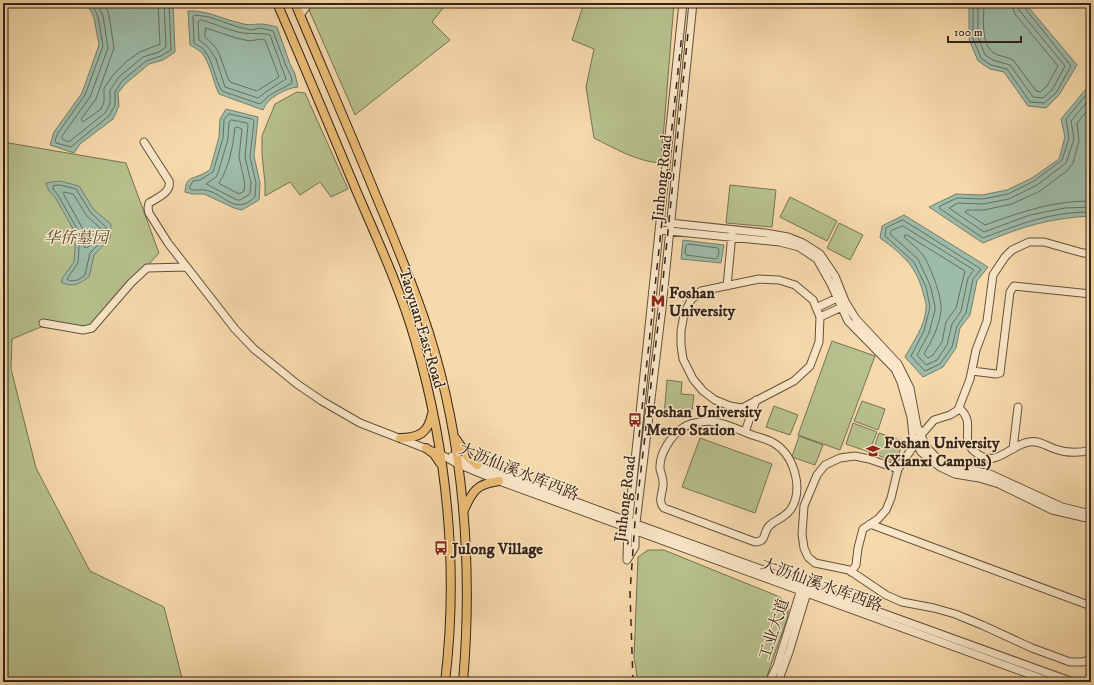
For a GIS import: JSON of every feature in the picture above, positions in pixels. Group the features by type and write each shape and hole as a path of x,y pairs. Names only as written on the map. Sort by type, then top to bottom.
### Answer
{"main road":[{"name":"Taoyuan East Road","path":"278,3 395,280 415,338 433,411 443,471 450,558 449,653 445,682"},
{"name":"Taoyuan East Road","path":"295,3 409,275 433,347 446,399 457,460 466,551 466,652 463,682"},
{"path":"400,438 418,436 430,423 433,411"},
{"path":"453,435 460,448 477,465"},
{"path":"426,448 434,454 440,462 443,471"},
{"path":"463,511 475,490 486,483 499,480"}],"street":[{"path":"300,15 309,3"},
{"name":"Jinhong Road","path":"683,3 628,524 627,560 635,547 636,527 671,223 693,3"},
{"name":"大沥仙溪水库西路","path":"144,142 169,181 170,186 168,190 149,203 148,208 149,213 168,243 235,329 254,349 322,401 360,423 457,460 499,480 628,524 652,537 804,588 1051,682"},
{"path":"660,222 788,237 803,243 820,254 835,276 848,321 895,369 902,382 911,417 913,436 921,452 940,467 955,474 999,484 1052,510 1091,519"},
{"path":"659,230 780,242 799,247 817,259 837,298 898,364 910,388 917,426 926,447 937,458 952,466 990,474 1062,507 1091,514"},
{"path":"727,286 732,230"},
{"path":"851,572 856,565 858,548 863,529 878,519 886,510 891,498 898,469 921,435 934,420 950,415 959,408 970,379 980,338 987,321 993,275 1005,257 1012,250 1029,242 1044,242 1083,253 1091,253"},
{"path":"43,323 83,330 92,328 131,283 147,268 186,267"},
{"path":"759,279 779,280 795,285 812,300 816,308 820,317 819,342 810,366 794,381 742,408 730,406 715,400 703,391 693,379 683,359 681,331 684,314 691,300 701,291 759,279"},
{"path":"972,371 996,374 1000,372 1010,292 1014,286 1091,294"},
{"path":"816,308 837,298"},
{"path":"820,317 843,304"},
{"path":"745,432 756,400"},
{"path":"1013,449 1018,407"},
{"path":"959,408 967,416 967,436 970,445 973,450 983,457 994,459 1021,444 1035,441 1056,450 1072,452 1091,450"},
{"path":"709,421 723,423 745,432 773,442 788,458 794,469 796,479 797,492 791,509 784,517 769,526 763,540 755,542 664,508 660,504 664,484 660,469 663,454 669,443 684,427 695,423 709,421"},
{"path":"898,469 855,456 840,458 825,465 817,475 804,506 802,534 804,548 808,557 816,563 849,570 886,596 902,602 934,608 955,614 1032,648 1070,662 1083,662 1091,658"},
{"path":"457,460 477,465 614,519 621,528 627,541"},
{"path":"793,504 804,506"},
{"path":"614,519 625,513 630,508"},
{"path":"870,524 1091,606"},
{"path":"636,527 804,588 1073,682"},
{"path":"635,547 639,541 644,538 652,537"},
{"name":"工业大道","path":"769,682 777,666 804,588"},
{"name":"工业大道","path":"778,682 786,662 804,588"}],"green space":[{"path":"306,3 447,3 432,22 450,40 355,115"},
{"path":"584,3 674,3 661,163 635,157 594,138 586,87 594,49 572,40"},
{"path":"297,92 305,93 348,189 331,197 320,182 300,195 290,182 265,196 262,136 275,104"},
{"name":"华侨墓园","path":"3,142 126,163 159,253 87,333 41,327 12,339 11,369 36,468 90,571 164,607 183,682 3,682"},
{"path":"730,185 776,190 772,227 726,223"},
{"path":"790,197 837,221 827,241 780,217"},
{"path":"839,223 863,235 850,260 827,248"},
{"path":"832,341 875,356 840,450 798,435"},
{"path":"667,380 682,382 681,394 694,395 692,410 679,409 678,417 664,416"},
{"path":"862,401 885,409 878,430 854,421"},
{"path":"774,406 798,415 790,435 766,427"},
{"path":"853,423 877,432 869,452 846,444"},
{"path":"879,433 903,441 896,462 872,453"},
{"path":"799,436 823,445 815,465 792,457"},
{"path":"700,438 772,464 755,513 682,487"},
{"path":"648,550 664,550 780,597 788,607 788,616 766,679 763,682 638,682 634,657 638,557"}],"water":[{"path":"86,3 173,3 175,52 163,60 149,64 125,84 118,93 119,106 113,119 80,144 74,153 50,145 54,132 82,93 99,45 94,18"},
{"path":"969,3 1025,3 1077,65 1059,95 1046,108 1028,106 1004,72 990,69 978,61 969,39"},
{"path":"188,11 208,13 246,24 263,24 277,27 295,74 298,87 288,89 278,94 268,101 263,110 219,94 204,56 201,52 190,45"},
{"path":"1091,83 1091,216 1048,221 1036,224 1010,232 983,243 929,207 956,194 982,195 1007,190 1032,178 1059,159 1065,137 1061,119"},
{"path":"226,109 258,117 254,156 260,183 259,200 242,210 234,208 204,194 192,194 185,192 188,181 210,170 219,137 220,119"},
{"path":"60,181 79,186 94,210 111,224 110,238 94,255 89,277 72,285 61,282 74,262 76,234 55,197 49,191 46,183"},
{"path":"904,215 988,267 977,281 970,315 960,328 956,348 943,367 923,377 905,357 918,334 925,315 926,304 921,286 918,277 903,256 880,238 882,226"},
{"path":"683,240 724,245 721,263 681,259"}],"railway":[{"path":"639,437 682,33"},
{"path":"633,682 630,593 635,521 661,300 688,33"}],"place":[{"name":"Foshan University","path":"658,301"},
{"name":"Foshan University Metro Station","path":"635,420"},
{"name":"Foshan University (Xianxi Campus)","path":"873,451"},
{"name":"Julong Village","path":"441,548"}]}
